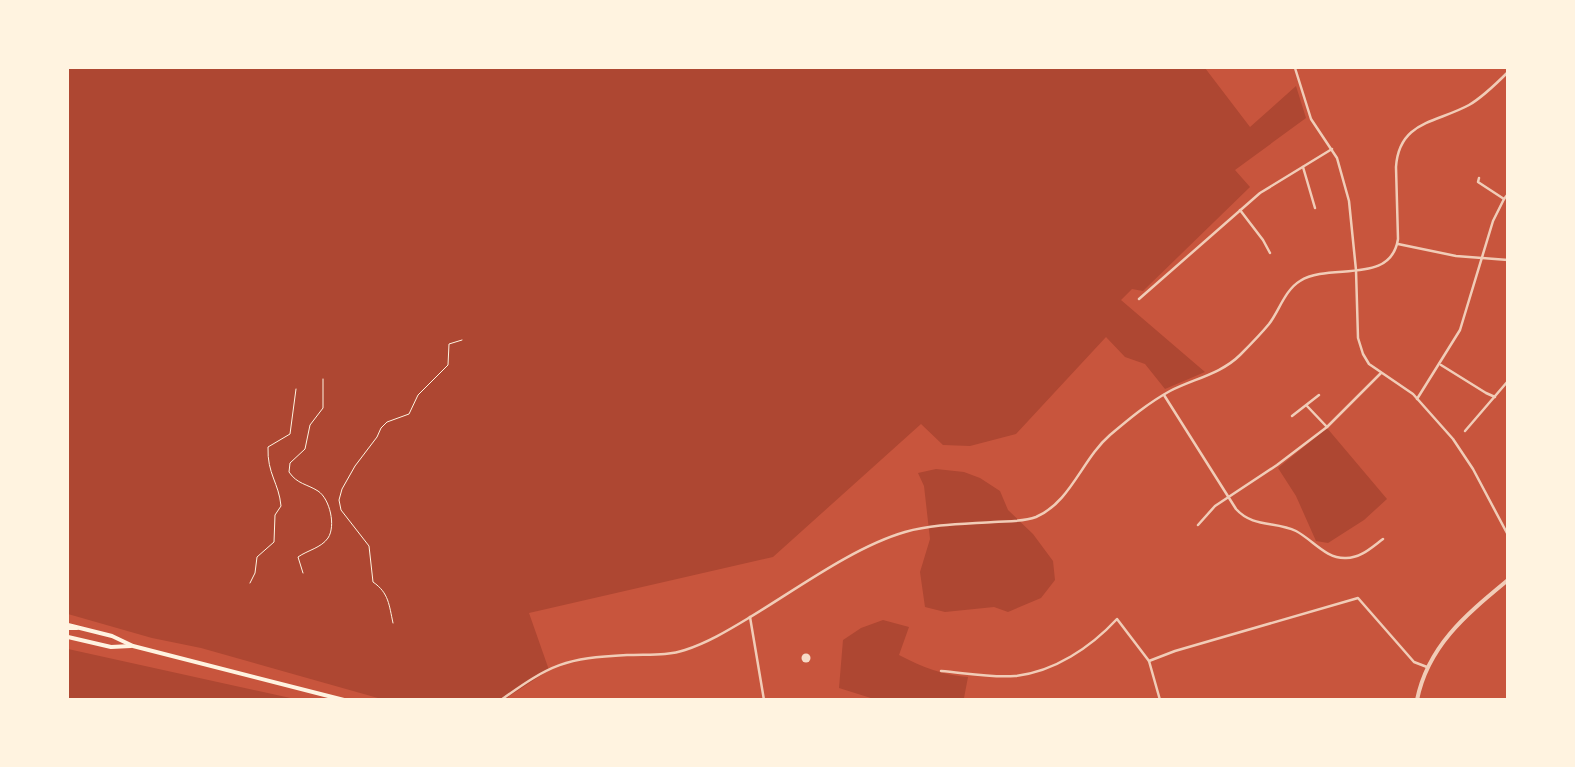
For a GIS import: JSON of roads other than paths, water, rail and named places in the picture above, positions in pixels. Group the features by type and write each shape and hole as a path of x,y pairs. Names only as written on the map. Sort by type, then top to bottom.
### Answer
{"main road":[{"path":"68,624 112,636 133,646 344,700"},
{"path":"68,628 79,628"},
{"path":"68,637 111,647 133,646"}],"street":[{"path":"1295,68 1311,119 1332,150 1341,170 1349,201 1356,270 1357,328 1360,347 1369,364 1417,399 1463,452 1508,535"},
{"path":"501,700 543,670 568,660 682,652 715,637 866,547 889,537 939,526 1021,520 1038,516 1062,497 1094,449 1138,412 1164,395 1221,369 1236,359 1269,324 1289,291 1301,280 1317,274 1381,266 1392,256 1398,244 1396,167 1401,143 1415,128 1471,104 1508,72"},
{"path":"1138,299 1260,192 1332,150"},
{"path":"1303,167 1315,208"},
{"path":"1479,178 1478,182 1482,186 1504,199"},
{"path":"1417,399 1440,365 1464,322 1494,216 1508,194"},
{"path":"1240,210 1263,240 1270,253"},
{"path":"1398,244 1482,259 1508,260"},
{"path":"1440,365 1486,394 1495,397"},
{"path":"1198,525 1207,512 1277,466 1327,427 1381,373"},
{"path":"1465,431 1508,381"},
{"path":"1164,395 1228,497 1236,509 1246,518 1267,526 1294,530 1335,556 1356,557 1383,539"},
{"path":"1292,416 1319,395"},
{"path":"1307,406 1327,427"},
{"path":"1417,700 1427,668 1453,627 1508,580"},
{"path":"1149,661 1175,651 1358,598 1414,662 1427,668"},
{"path":"750,617 764,700"},
{"path":"941,671 1013,676 1042,671 1086,647 1117,618 1149,661 1160,700"}]}
